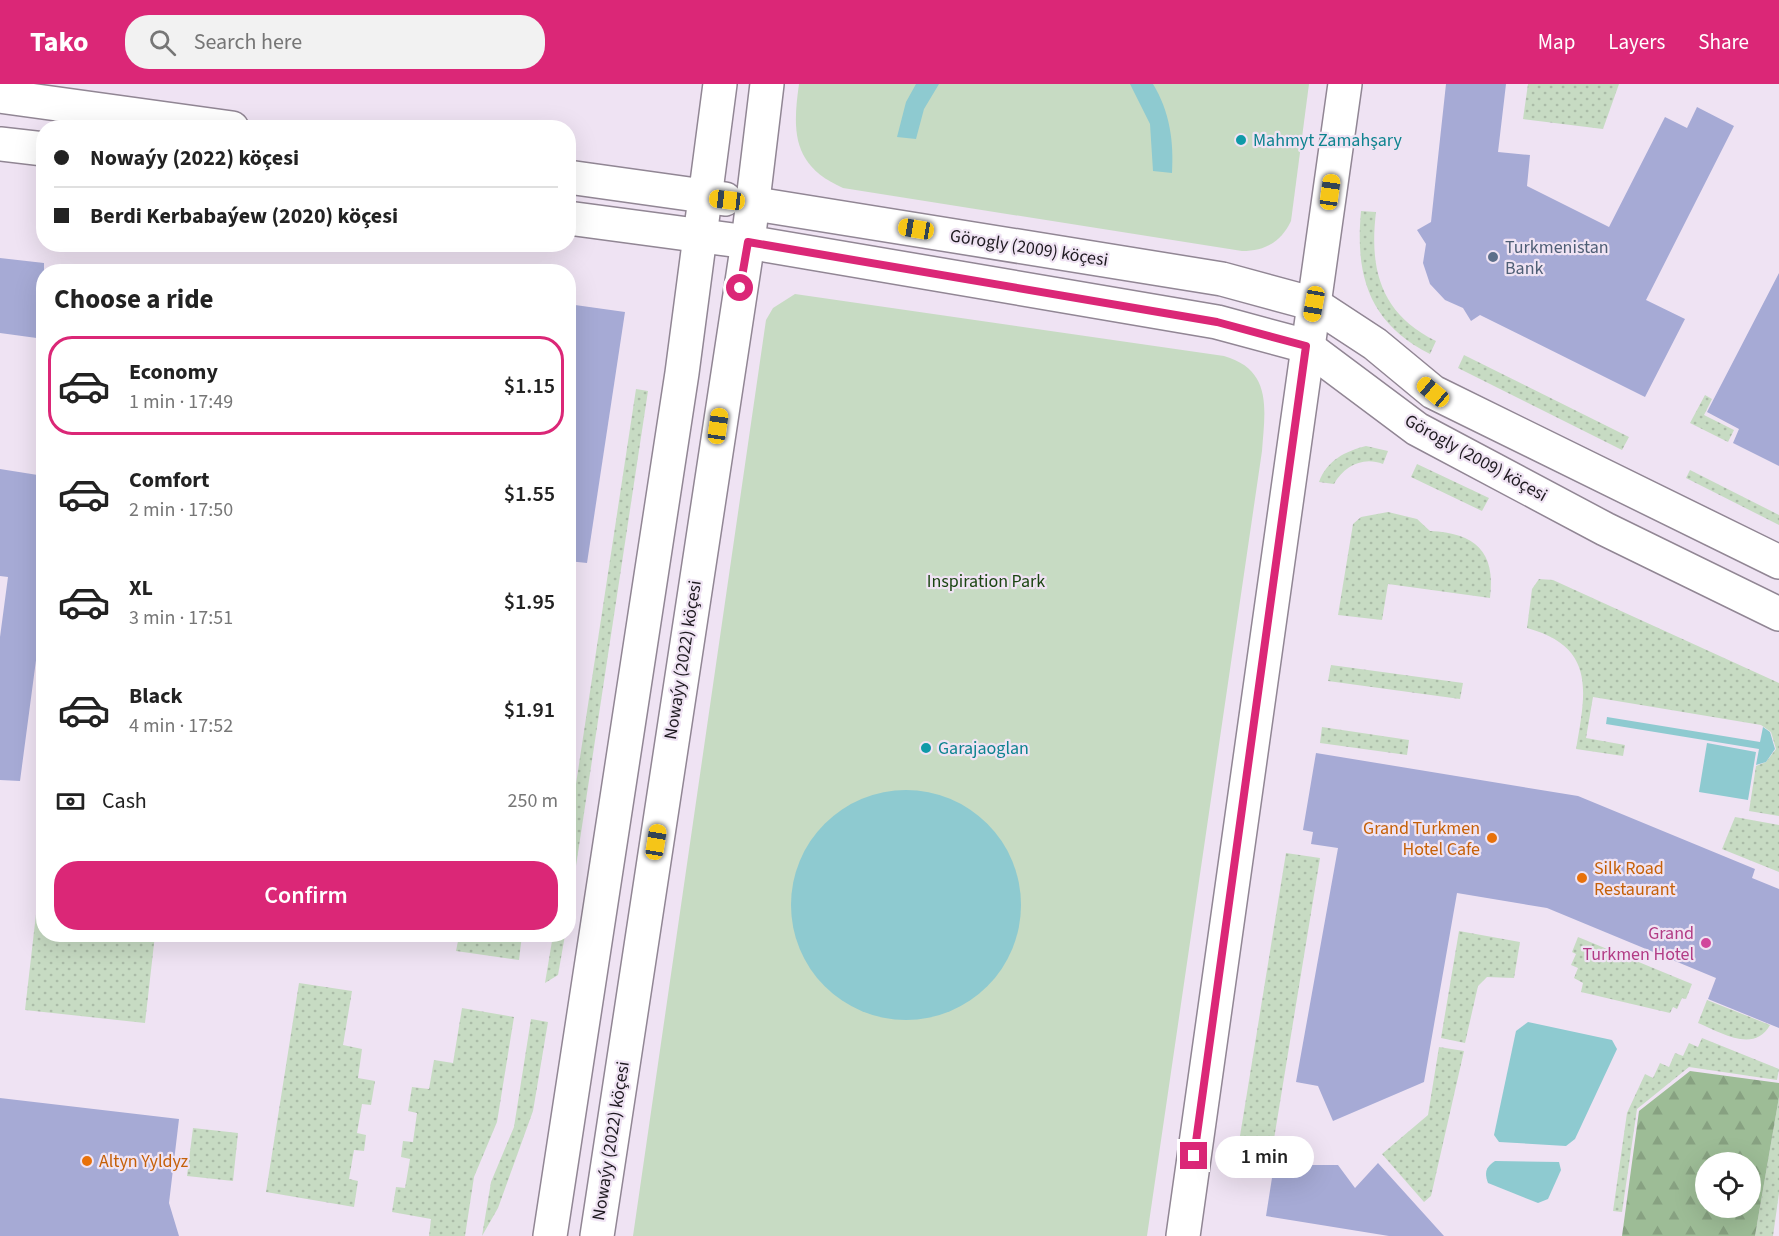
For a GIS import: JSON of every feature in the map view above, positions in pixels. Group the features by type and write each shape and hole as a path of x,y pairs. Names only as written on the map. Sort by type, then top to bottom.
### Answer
{"street":[{"path":"550,1236 680,385 720,84"},
{"name":"Nowaýy (2022) köçesi","path":"597,1236 748,242 750,203 767,84"},
{"path":"1183,1236 1306,346 1345,84"},
{"path":"0,96 174,120"},
{"path":"0,144 36,148"},
{"name":"Görogly (2009) köçesi","path":"576,178 750,203 1222,279 1314,304 1375,345 1433,392 1779,562"},
{"name":"Görogly (2009) köçesi","path":"576,219 699,234 1217,322 1306,346 1417,429 1605,529 1779,614"}],"green space":[{"path":"799,84 1309,84 1291,221 1282,235 1271,244 1250,251 1242,251 843,188 826,179 805,158 797,133"},
{"path":"1528,84 1619,84 1603,129 1523,119"},
{"path":"1361,211 1376,212 1375,253 1377,271 1383,288 1391,304 1402,318 1436,341 1430,354 1409,342 1393,328 1370,295 1361,256"},
{"name":"Inspiration Park","path":"795,294 1224,356 1240,362 1258,381 1264,407 1262,451 1147,1236 633,1236 766,320 773,308"},
{"path":"1464,355 1629,437 1622,450 1458,368"},
{"path":"636,389 648,391 576,866 576,784"},
{"path":"1705,395 1712,399 1704,415 1734,430 1728,442 1690,423"},
{"path":"1366,446 1388,451 1383,464 1361,462 1343,472 1334,484 1319,482 1322,474 1332,462 1351,451"},
{"path":"1417,464 1489,498 1482,511 1411,477"},
{"path":"1690,470 1779,515 1779,525 1686,478"},
{"path":"1388,512 1417,519 1430,531 1459,536 1479,548 1486,557 1489,568 1490,598 1388,584 1382,620 1338,615 1353,524 1361,517"},
{"path":"1539,579 1553,580 1779,683 1779,816 1749,811 1756,766 1766,762 1776,749 1771,732 1761,725 1593,697 1586,738 1625,745 1623,756 1576,749 1583,690 1581,674 1575,659 1565,647 1549,636 1527,628 1532,589"},
{"path":"1331,665 1463,683 1460,699 1328,681"},
{"path":"1322,727 1409,740 1407,755 1320,743"},
{"path":"1735,817 1779,825 1779,872 1722,849"},
{"path":"1286,853 1320,858 1273,1145 1242,1140 1240,1136"},
{"path":"36,914 36,942 154,942 145,1023 25,1010"},
{"path":"1459,931 1520,942 1514,978 1487,977 1478,986 1465,1043 1441,1038"},
{"path":"1578,937 1692,984 1686,999 1682,998 1677,1009 1673,1007 1670,1013 1581,992 1583,983 1574,978 1578,968 1571,965 1576,954 1572,952"},
{"path":"458,942 521,942 519,960 456,951"},
{"path":"552,942 564,942 558,975 545,983"},
{"path":"299,983 352,991 343,1045 362,1049 358,1078 375,1081 371,1105 362,1104 357,1133 366,1135 364,1151 354,1150 349,1179 358,1181 354,1207 266,1192"},
{"path":"1707,1000 1770,1025 1763,1034 1755,1038 1736,1038 1726,1035 1698,1023"},
{"path":"462,1008 514,1017 497,1122 474,1177 465,1236 429,1236 431,1219 392,1212 396,1187 405,1188 410,1159 401,1157 403,1141 413,1142 417,1113 408,1111 412,1087 429,1089 434,1060 453,1063"},
{"path":"531,1019 548,1022 533,1111 498,1208 482,1236 491,1182 514,1127"},
{"path":"1702,1038 1779,1069 1777,1080 1689,1067 1637,1109 1622,1212 1613,1211 1627,1113 1645,1074 1653,1078 1660,1063 1669,1067 1675,1053 1683,1056 1689,1043 1698,1047"},
{"path":"1439,1047 1464,1051 1431,1196 1424,1202 1382,1154 1428,1115"},
{"path":"1690,1071 1779,1083 1779,1097 1761,1201 1761,1152 1695,1152 1695,1218 1758,1218 1755,1236 1622,1236 1639,1111"},
{"path":"1779,1097 1779,1193 1773,1236 1755,1236 1758,1218 1761,1218 1761,1201"},
{"path":"193,1128 238,1133 233,1181 187,1176"}],"water":[{"path":"916,84 939,84 924,109 916,139 897,137 906,102"},
{"path":"1130,84 1153,84 1159,95 1170,127 1172,173 1153,171 1150,124"},
{"path":"1607,717 1760,742 1763,727 1770,732 1775,749 1766,762 1756,765 1759,749 1606,724"},
{"path":"1707,743 1756,752 1748,800 1699,792"},
{"path":"906,790 950,799 979,816 995,832 1016,872 1021,905 1012,949 995,978 979,994 939,1015 906,1020 862,1011 833,994 817,978 796,938 791,905 800,861 817,832 833,816 873,795"},
{"path":"1528,1022 1612,1040 1617,1049 1575,1139 1566,1146 1499,1142 1494,1135 1516,1031"},
{"path":"1495,1161 1559,1162 1561,1170 1548,1199 1538,1203 1488,1183 1487,1170"}],"building":[{"name":"Turkmenistan Bank","path":"1446,84 1506,84 1498,152 1530,155 1527,186 1609,227 1665,117 1687,128 1697,107 1734,126 1646,300 1685,319 1645,397 1480,315 1471,321 1463,308 1445,300 1430,284 1423,263 1426,244 1417,230 1431,222"},
{"path":"0,258 44,263 36,264 36,338 0,333"},
{"path":"1779,273 1779,466 1733,443 1739,429 1707,412"},
{"path":"576,305 625,312 587,563 576,562"},
{"path":"0,469 36,475 36,660 20,781 0,780 0,637 8,577 0,576"},
{"name":"Grand Turkmen Hotel","path":"1316,753 1578,796 1755,869 1752,878 1779,889 1779,1028 1708,999 1716,978 1547,908 1457,893 1424,1082 1333,1121 1318,1086 1296,1082 1338,848 1311,844 1313,832 1303,830"},
{"name":"Altyn Yyldyz","path":"0,1098 179,1119 169,1203 179,1236 0,1236"},
{"path":"1378,1163 1444,1236 1389,1236 1266,1216 1274,1165 1338,1165 1355,1188"}],"place":[{"name":"Mahmyt Zamahşary","path":"1241,140"},
{"name":"Turkmenistan Bank","path":"1493,257"},
{"name":"Garajaoglan","path":"926,748"},
{"name":"Grand Turkmen Hotel Cafe","path":"1492,838"},
{"name":"Silk Road Restaurant","path":"1582,878"},
{"name":"Grand Turkmen Hotel","path":"1706,943"},
{"name":"Altyn Yyldyz","path":"87,1161"}],"route":[{"path":"740,288 748,242 1217,322 1265,333 1306,346 1194,1156"}]}
